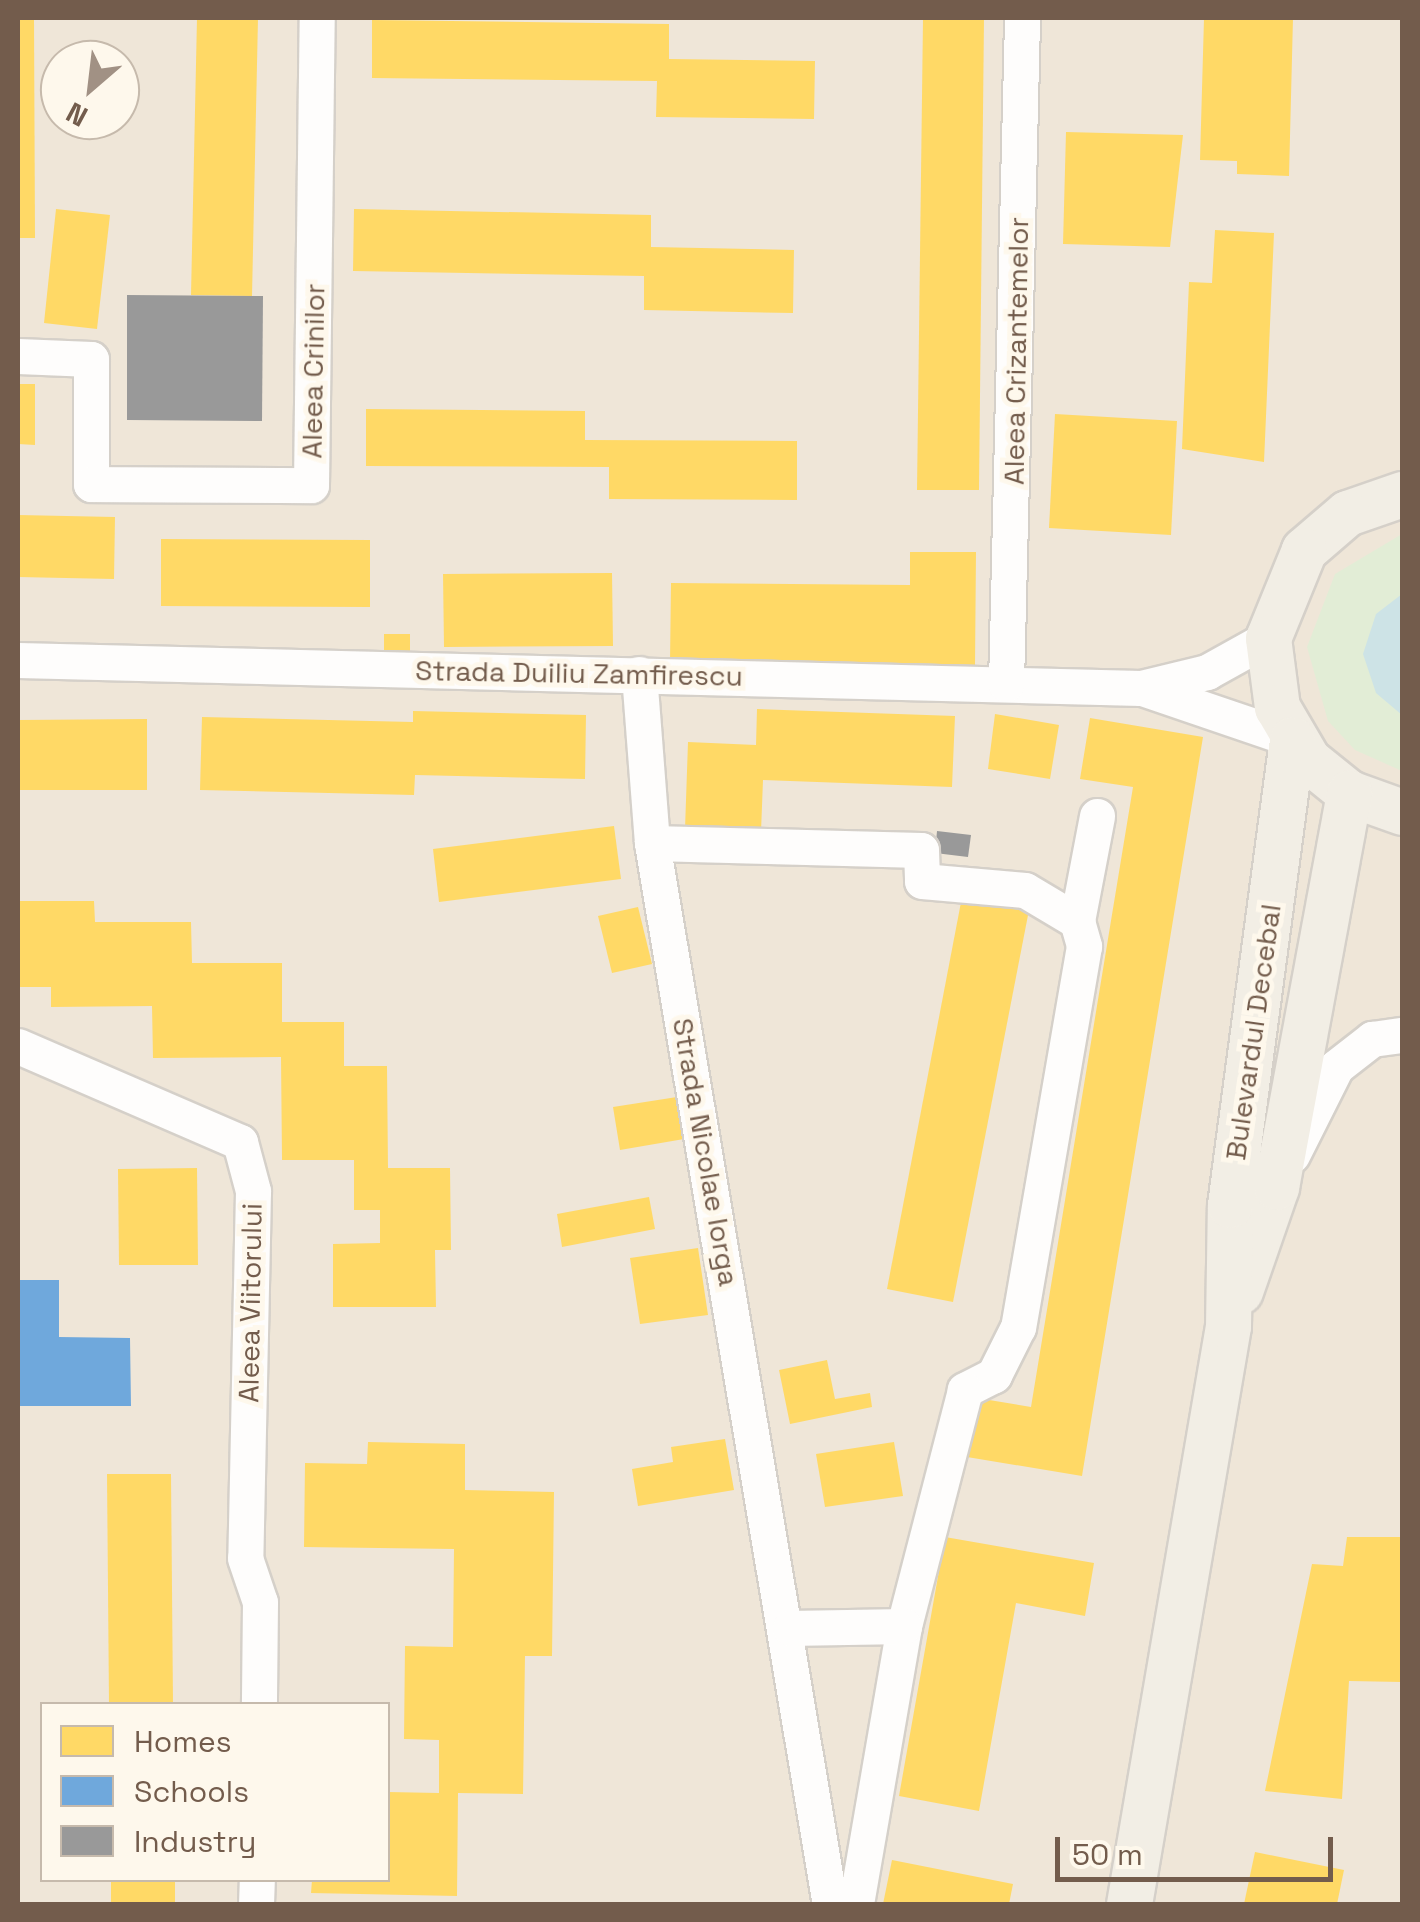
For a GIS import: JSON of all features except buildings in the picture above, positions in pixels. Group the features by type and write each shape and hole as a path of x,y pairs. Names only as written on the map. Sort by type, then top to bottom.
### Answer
{"main road":[{"path":"1402,492 1347,514 1304,550 1268,638 1268,673 1292,740 1349,793 1402,812"},
{"name":"Bulevardul Decebal","path":"1129,1904 1228,1326 1230,1204 1292,740"},
{"name":"Bulevardul Decebal","path":"1228,1326 1276,1187 1349,793"}],"street":[{"name":"Aleea Crinilor","path":"18,356 91,360 91,484 311,485 317,18"},
{"name":"Aleea Crizantemelor","path":"1006,684 1022,18"},
{"path":"1141,688 1207,672 1268,638"},
{"name":"Strada Duiliu Zamfirescu","path":"18,660 1141,688"},
{"name":"Strada Nicolae Iorga","path":"638,674 652,843 790,1628 830,1904"},
{"path":"1141,688 1292,740"},
{"path":"856,1904 904,1626 965,1390 994,1374 1018,1327 1080,980 1077,922 1097,816"},
{"path":"652,843 921,850 922,880 1025,890 1077,922"},
{"path":"1276,1187 1336,1067 1372,1039 1402,1035"},
{"name":"Aleea Viitorului","path":"18,1046 240,1142 253,1192 245,1558 260,1602 259,1702"},
{"path":"790,1628 904,1626"}],"shaded area":[{"path":"18,18 1402,18 1402,1904 18,1904"},
{"path":"1402,594 1402,715 1376,693 1363,654 1376,614"}],"green space":[{"path":"1402,534 1402,771 1355,750 1328,721 1307,647 1335,574"}]}
